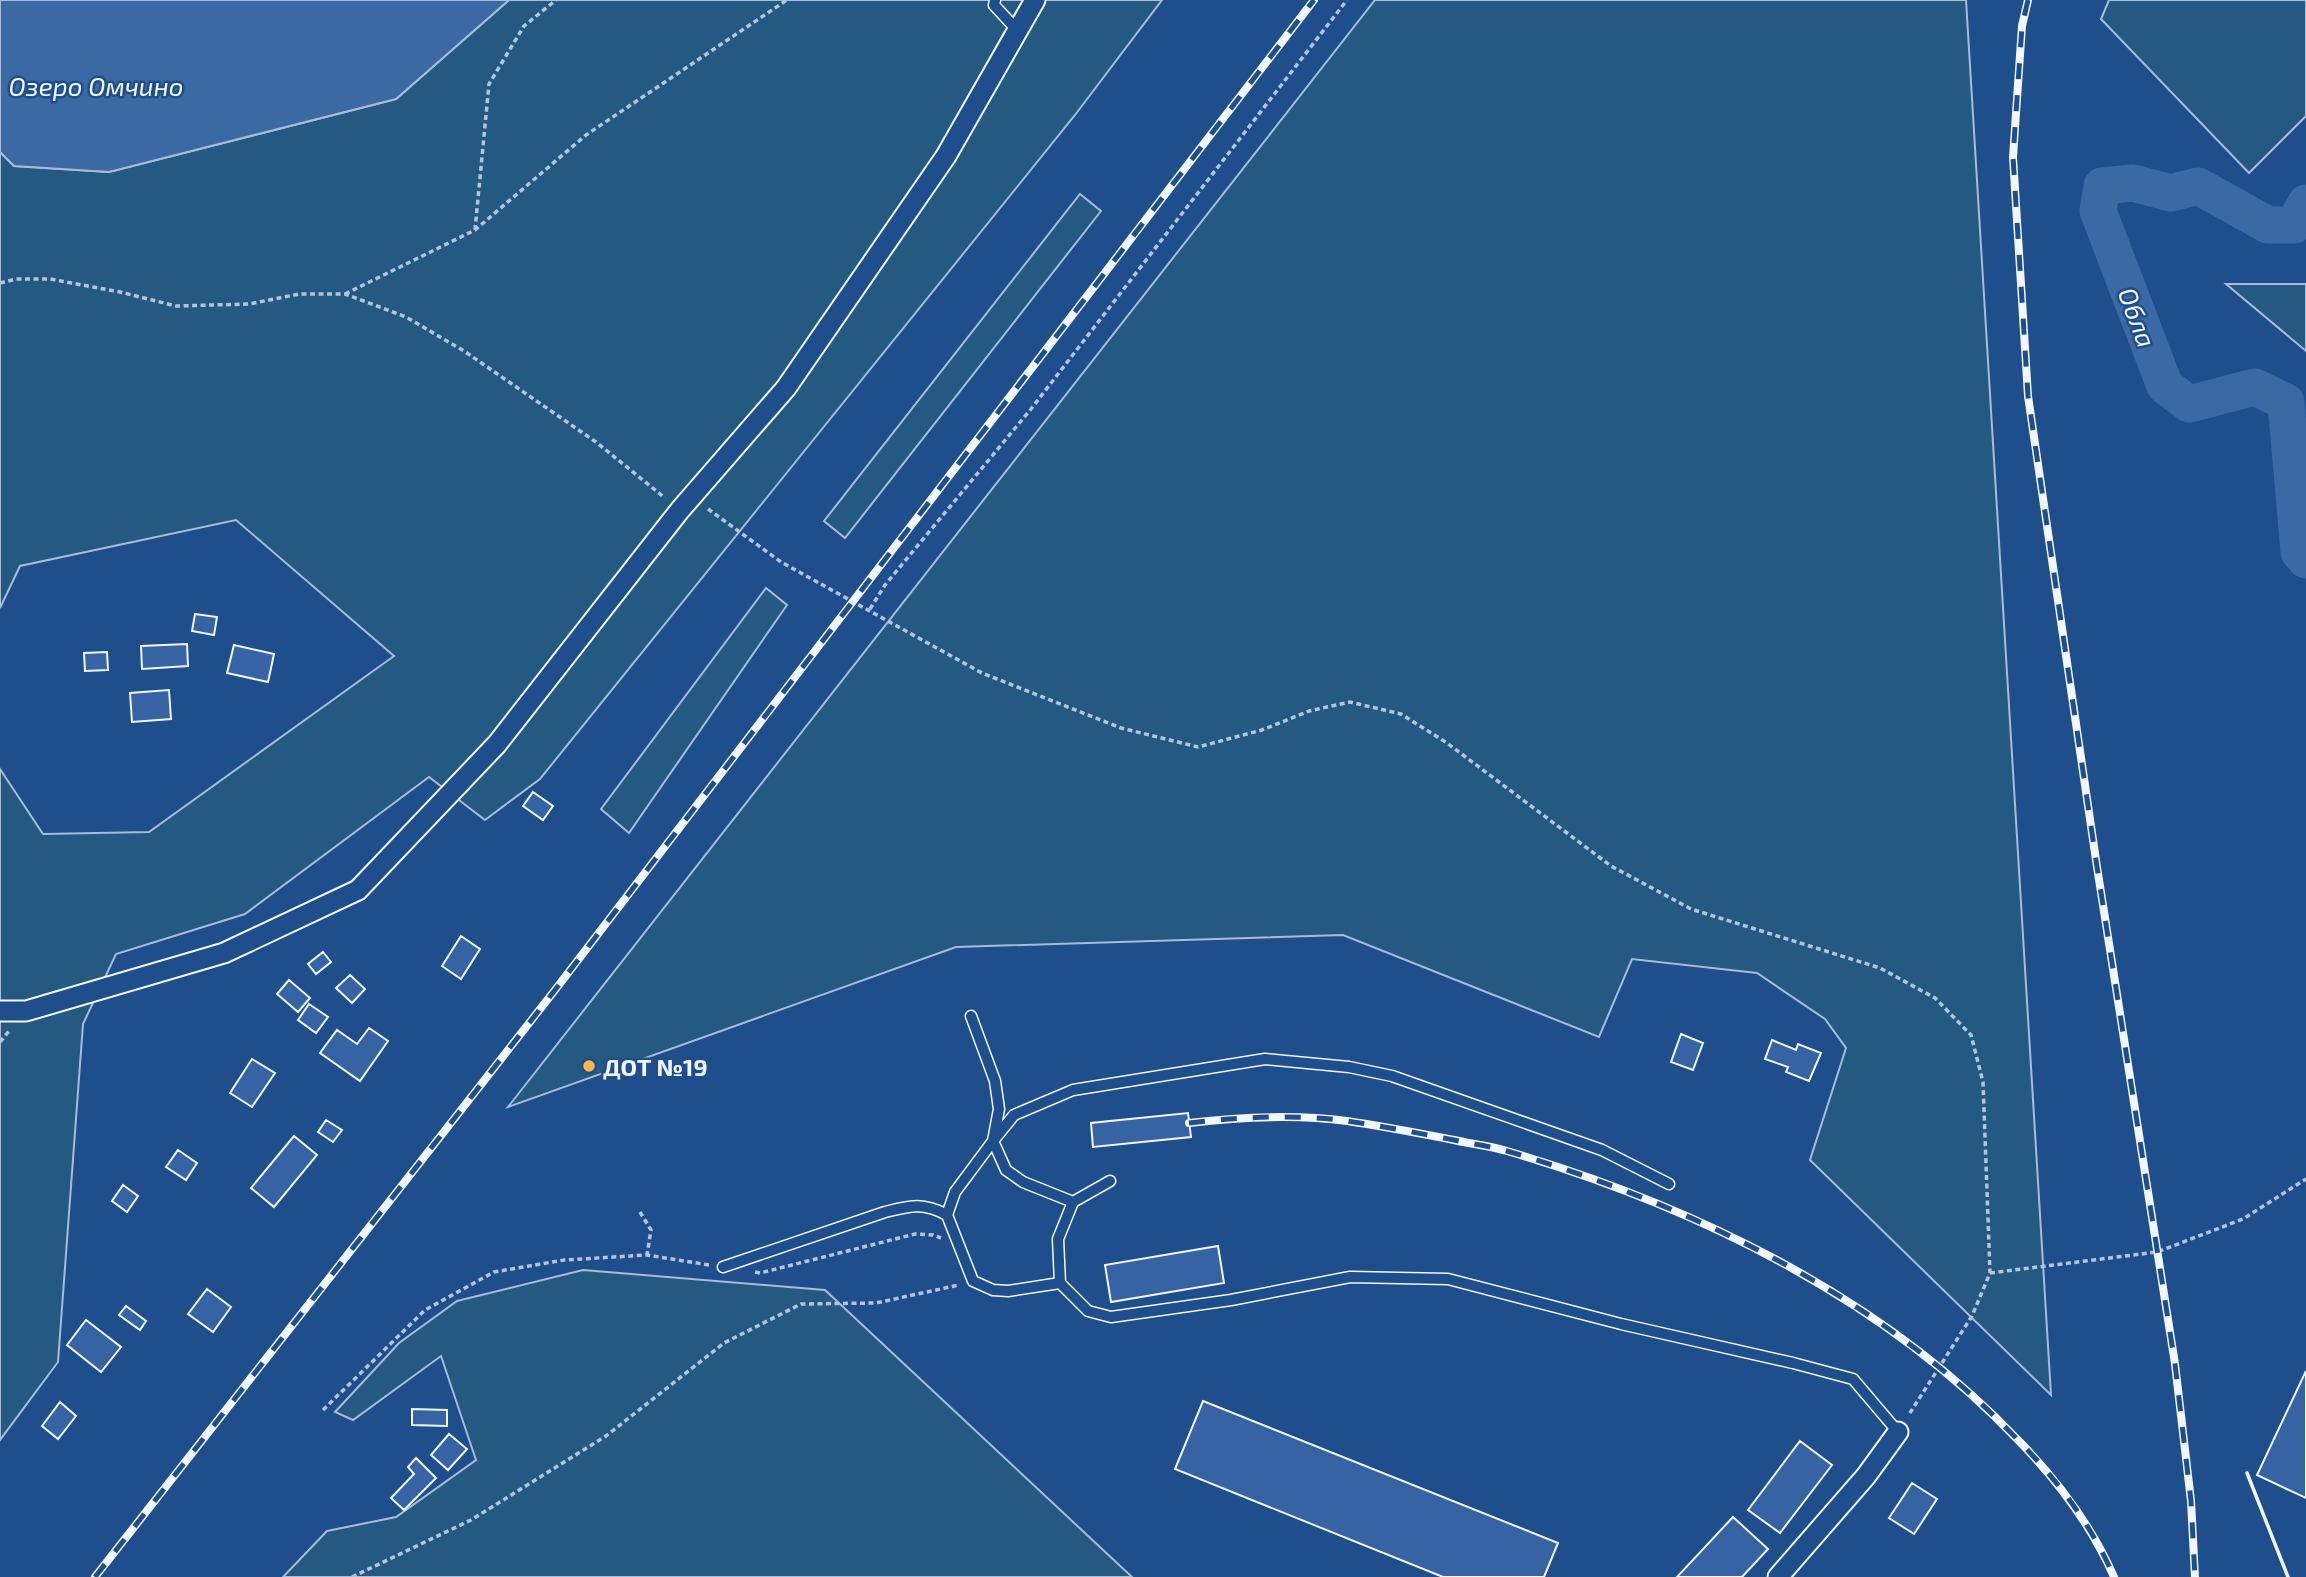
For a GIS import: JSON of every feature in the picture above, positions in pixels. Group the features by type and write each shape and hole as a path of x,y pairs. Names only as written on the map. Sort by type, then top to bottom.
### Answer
{"street":[{"path":"0,1012 26,1011 224,953 358,890 497,744 686,504 786,388 946,156 1035,0"},
{"path":"1778,1577 1866,1476 1898,1432"}],"lane":[{"path":"995,0 994,5 1017,30"},
{"path":"971,1016 995,1081 999,1109 993,1141 1006,1170 1023,1182 1073,1202"},
{"path":"947,1215 956,1192 1014,1115 1073,1090 1265,1059 1349,1067 1392,1076 1602,1150 1668,1184"},
{"path":"1110,1181 1073,1202 1058,1239 1060,1283 1088,1311 1111,1317 1231,1300 1350,1277 1448,1279 1621,1324 1853,1379 1898,1432"},
{"path":"723,1267 911,1205 932,1207 947,1215 973,1281 993,1290 1008,1291 1060,1283"}],"path":[{"path":"475,230 489,84 524,26 556,0"},
{"path":"345,294 475,230 586,135 787,0"},
{"path":"870,609 885,585 1031,409 1347,0"},
{"path":"0,283 16,279 50,279 176,306 249,304 299,294 345,294 406,317 464,352 686,504 781,562 982,673 1121,728 1198,747 1262,730 1309,711 1350,702 1401,714 1447,743 1611,866 1691,909 1880,968 1935,998 1970,1035 1983,1082 1990,1273 1972,1316 1898,1432"},
{"path":"1990,1273 2157,1252 2244,1219 2306,1178"},
{"path":"640,1212 651,1230 648,1255"},
{"path":"323,1410 425,1310 494,1272 564,1260 648,1255 760,1273 915,1234 933,1235 959,1246"},
{"path":"352,1577 471,1520 606,1436 724,1343 801,1304 876,1303 973,1281"}],"shaded area":[{"path":"509,0 1162,0 1075,115 540,779 485,820 429,777 245,914 116,954 83,1024 58,1362 0,1440 0,769 43,834 149,832 394,656 236,520 20,566 0,608 0,152 14,166 109,172 396,99"},
{"path":"1375,0 1966,0 2051,1395 1810,1160 1846,1048 1825,1019 1757,973 1632,959 1599,1037 1343,935 956,947 508,1107"},
{"path":"2109,0 2306,0 2306,116 2249,173 2101,19"},
{"path":"1080,194 1101,211 845,538 824,521"},
{"path":"2226,284 2306,284 2306,351"},
{"path":"766,588 787,605 629,833 601,809"},
{"path":"583,1270 825,1290 1132,1577 283,1577 327,1531 396,1517 476,1460 441,1356 353,1420 335,1412 399,1343 457,1301"}],"water":[{"name":"Озеро Омчино","path":"0,0 509,0 396,99 109,172 14,166 0,152"}],"building":[{"path":"195,614 217,617 214,635 192,631"},
{"path":"187,644 188,666 142,669 141,646"},
{"path":"234,645 274,654 268,682 227,673"},
{"path":"107,652 108,670 85,671 84,653"},
{"path":"169,690 171,719 132,722 130,693"},
{"path":"533,792 553,806 543,820 523,806"},
{"path":"461,936 480,949 461,979 442,966"},
{"path":"323,952 331,962 316,974 308,964"},
{"path":"350,975 365,989 352,1003 336,988"},
{"path":"289,980 310,998 298,1012 277,994"},
{"path":"309,1004 328,1017 316,1033 298,1020"},
{"path":"369,1028 388,1041 360,1081 320,1053 337,1030 357,1044"},
{"path":"1681,1034 1703,1043 1693,1070 1671,1062"},
{"path":"1772,1040 1796,1050 1798,1044 1821,1053 1809,1081 1786,1072 1788,1067 1765,1059"},
{"path":"252,1059 275,1073 252,1107 230,1093"},
{"path":"1188,1113 1191,1137 1093,1147 1091,1123"},
{"path":"326,1120 342,1130 333,1142 318,1132"},
{"path":"294,1136 317,1155 274,1207 251,1188"},
{"path":"178,1150 197,1163 186,1180 166,1167"},
{"path":"123,1185 138,1196 127,1212 112,1201"},
{"path":"1218,1246 1224,1283 1111,1302 1105,1265"},
{"path":"207,1289 231,1307 213,1332 188,1314"},
{"path":"126,1306 146,1321 140,1330 119,1315"},
{"path":"86,1320 121,1347 101,1372 67,1345"},
{"path":"2306,1371 2306,1498 2257,1475"},
{"path":"1203,1401 1558,1543 1544,1577 1443,1577 1175,1469"},
{"path":"60,1402 76,1416 58,1439 42,1426"},
{"path":"412,1409 447,1410 447,1426 412,1425"},
{"path":"449,1434 467,1449 448,1470 431,1455"},
{"path":"1800,1441 1832,1465 1780,1533 1748,1510"},
{"path":"416,1458 436,1478 404,1510 391,1498 414,1474 408,1467"},
{"path":"1912,1483 1937,1499 1914,1534 1889,1518"},
{"path":"1733,1517 1768,1549 1742,1577 1677,1577"}],"waterway":[{"name":"Обла","path":"2306,203 2294,225 2268,225 2198,186 2171,193 2133,183 2102,186 2098,211 2165,386 2189,404 2255,387 2286,402 2299,552 2306,560"}],"railway":[{"path":"95,1577 555,990 1314,0"},
{"path":"2028,0 2022,26 2013,157 2028,396 2097,867 2175,1364 2191,1501 2195,1577"},
{"path":"1189,1123 1268,1117 1327,1119 1487,1146 1577,1173 1647,1199 1715,1229 1846,1300 1907,1342 1965,1389 2018,1440 2060,1487 2095,1539 2114,1577"}],"wall":[{"path":"2247,1473 2288,1577"}],"place":[{"name":"ДОТ №19","path":"589,1066"}]}
